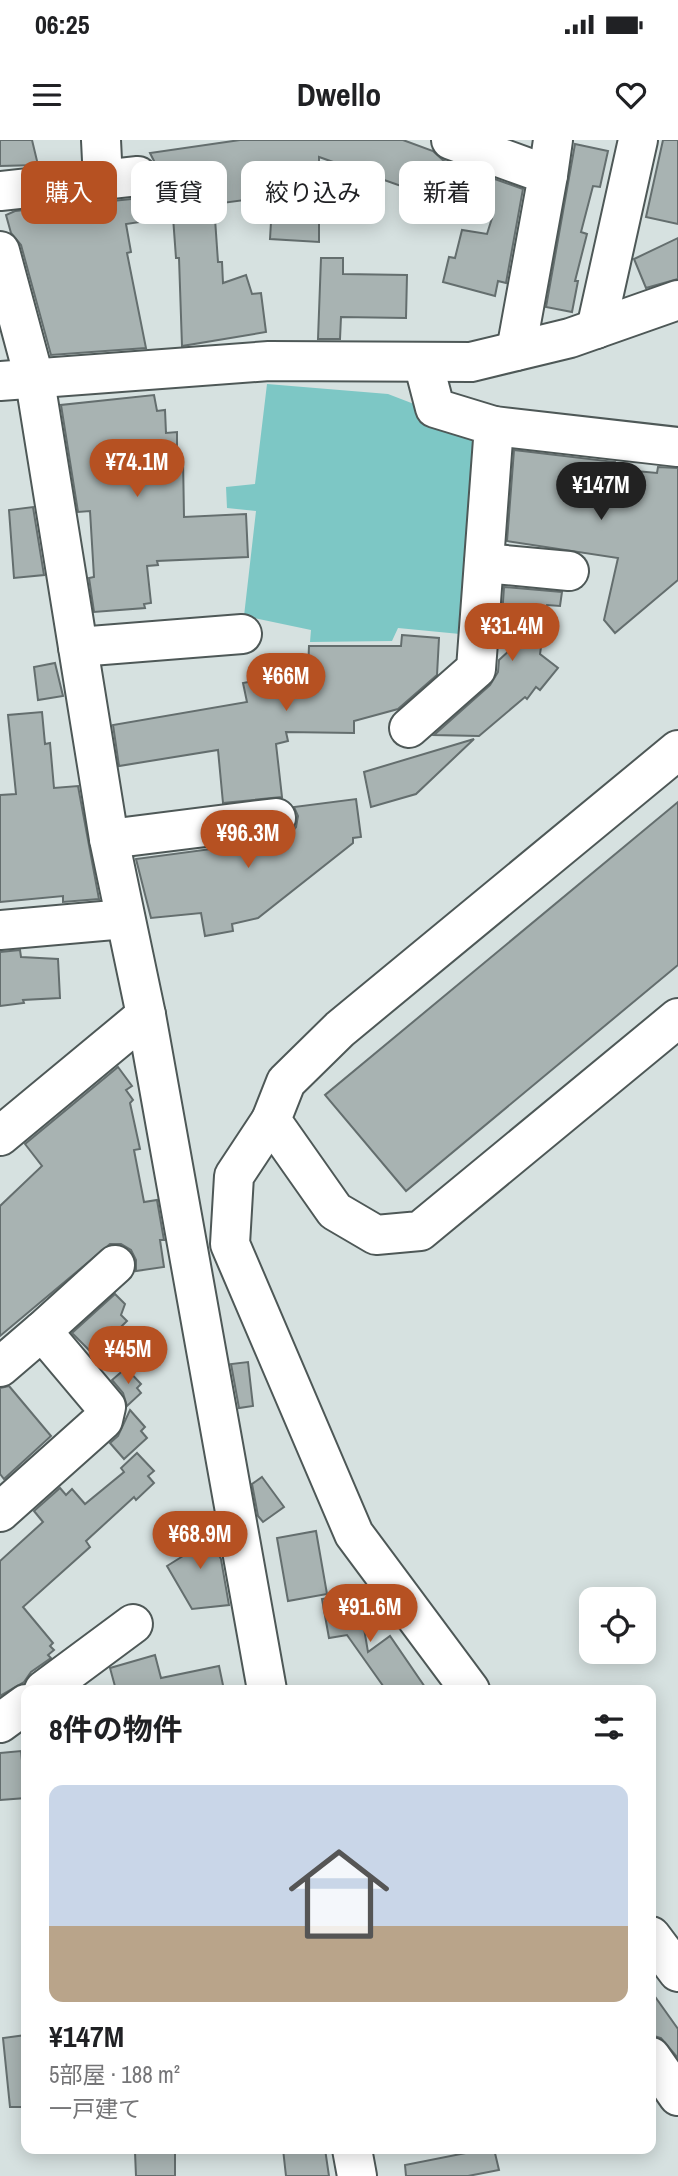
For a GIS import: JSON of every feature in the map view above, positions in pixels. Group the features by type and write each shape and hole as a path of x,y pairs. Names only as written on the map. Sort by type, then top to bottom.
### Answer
{"street":[{"path":"0,191 120,178 100,140"},
{"path":"451,140 551,158 516,351"},
{"path":"596,329 638,140"},
{"path":"0,251 17,381 78,647 109,839 146,1015 266,1685"},
{"path":"17,381 269,361 471,362 596,329 678,300"},
{"path":"422,362 435,408 494,426 678,447"},
{"path":"409,728 476,669 494,426"},
{"path":"484,563 569,571"},
{"path":"78,647 242,634"},
{"path":"466,1685 354,1534 230,1244 234,1176 271,1120 286,1082 340,1028 678,750"},
{"path":"109,839 276,818"},
{"path":"0,930 125,919"},
{"path":"0,1136 146,1015"},
{"path":"271,1120 335,1211 376,1235 420,1231 678,1017"},
{"path":"0,1367 115,1265"},
{"path":"0,1512 103,1420 106,1407 42,1331"},
{"path":"51,1685 133,1624"},
{"path":"0,1723 21,1708"},
{"path":"656,1943 678,1972"},
{"path":"656,2064 678,2096"},
{"path":"353,2154 357,2176"}],"shaded area":[{"path":"267,384 388,394 479,429 460,634 398,628 392,641 310,642 311,630 244,616 256,511 227,508 226,487 255,484"}],"building":[{"path":"0,140 32,140 37,161 21,161 21,165 0,166"},
{"path":"240,140 403,140 433,151 444,161 399,161 399,185 385,180 385,161 330,161 319,157 319,161 241,161 241,200 227,202 227,161 154,161 150,153"},
{"path":"663,140 678,140 678,224 646,217"},
{"path":"575,144 608,151 600,187 593,186 581,232 587,234 575,281 578,281 572,312 546,307"},
{"path":"495,179 523,189 506,283 498,281 495,296 443,282 449,257 455,258 462,230 487,234 490,224 495,224"},
{"path":"131,199 131,223 126,224 131,252 127,253 146,348 51,355 21,245 11,233 6,215 21,210 21,224 117,224 117,200"},
{"path":"174,224 215,224 218,262 222,262 223,283 246,275 252,294 261,293 266,332 182,346 179,258 176,258"},
{"path":"271,224 319,224 319,242 270,239"},
{"path":"678,238 678,279 646,288 634,259"},
{"path":"321,258 343,258 343,274 407,275 406,318 341,317 340,339 318,339"},
{"path":"154,395 157,411 165,410 166,433 177,432 177,459 183,458 184,517 246,514 248,557 157,561 158,565 147,566 151,603 144,604 145,608 94,612 89,578 94,577 90,511 78,512 61,405"},
{"path":"514,450 615,462 614,469 657,473 658,467 678,468 678,580 615,633 604,620 618,558 507,541"},
{"path":"33,507 44,575 14,578 9,510"},
{"path":"504,587 562,592 560,606 547,605 540,654 558,668 540,690 536,687 527,699 525,697 479,736 434,735 490,685 498,672 499,660 513,647 500,646"},
{"path":"402,635 439,638 437,675 398,709 354,721 354,733 286,732 288,741 276,744 282,797 223,803 218,750 119,766 113,725 247,702 243,683 308,670 309,646 401,646"},
{"path":"55,663 63,696 38,700 34,667"},
{"path":"42,712 45,744 50,743 54,788 78,786 99,899 63,902 63,896 0,902 0,795 16,794 8,715"},
{"path":"474,739 416,794 371,807 364,772"},
{"path":"356,799 361,837 353,838 353,843 258,918 232,924 233,931 205,936 201,913 151,918 136,859 279,840 289,836 296,827 298,816 294,807"},
{"path":"678,802 678,965 406,1191 325,1095"},
{"path":"20,950 21,957 58,959 60,998 23,1000 24,1003 0,1006 0,952"},
{"path":"118,1067 132,1086 126,1090 133,1100 130,1103 140,1149 134,1150 144,1202 157,1200 164,1240 160,1240 164,1267 136,1271 136,1260 131,1250 121,1244 110,1244 0,1336 0,1206 42,1166 25,1144"},
{"path":"115,1294 125,1304 121,1315 127,1321 93,1354 72,1333"},
{"path":"248,1362 253,1406 239,1408 231,1364"},
{"path":"126,1368 141,1384 137,1388 141,1393 127,1406 123,1393 112,1380"},
{"path":"9,1386 51,1436 4,1479 0,1474 0,1388"},
{"path":"130,1410 145,1427 141,1431 147,1438 124,1459 110,1443 118,1436"},
{"path":"137,1453 154,1471 148,1476 154,1483 136,1500 134,1497 86,1541 90,1547 23,1607 53,1643 50,1646 54,1650 48,1655 51,1658 31,1672 24,1682 0,1696 0,1561 43,1522 34,1511 60,1488 66,1495 72,1489 85,1504 124,1472 121,1468"},
{"path":"262,1477 284,1507 263,1522 258,1516 252,1484"},
{"path":"201,1523 221,1559 229,1605 192,1609 167,1566 183,1556 181,1552 187,1549 179,1535"},
{"path":"316,1531 327,1594 288,1601 277,1538"},
{"path":"358,1593 368,1652 390,1636 424,1685 382,1685 347,1635 329,1638 322,1599"},
{"path":"155,1655 161,1678 219,1666 223,1685 115,1685 110,1668"},
{"path":"21,1751 21,1798 0,1800 0,1753"},
{"path":"656,1998 678,2029 678,2058 661,2038 656,2036"},
{"path":"21,2036 21,2107 10,2107 3,2038"},
{"path":"135,2154 175,2154 175,2176 136,2176"},
{"path":"284,2154 326,2154 329,2176 286,2176"},
{"path":"461,2154 495,2154 499,2170 468,2176 406,2176 405,2165"}]}
